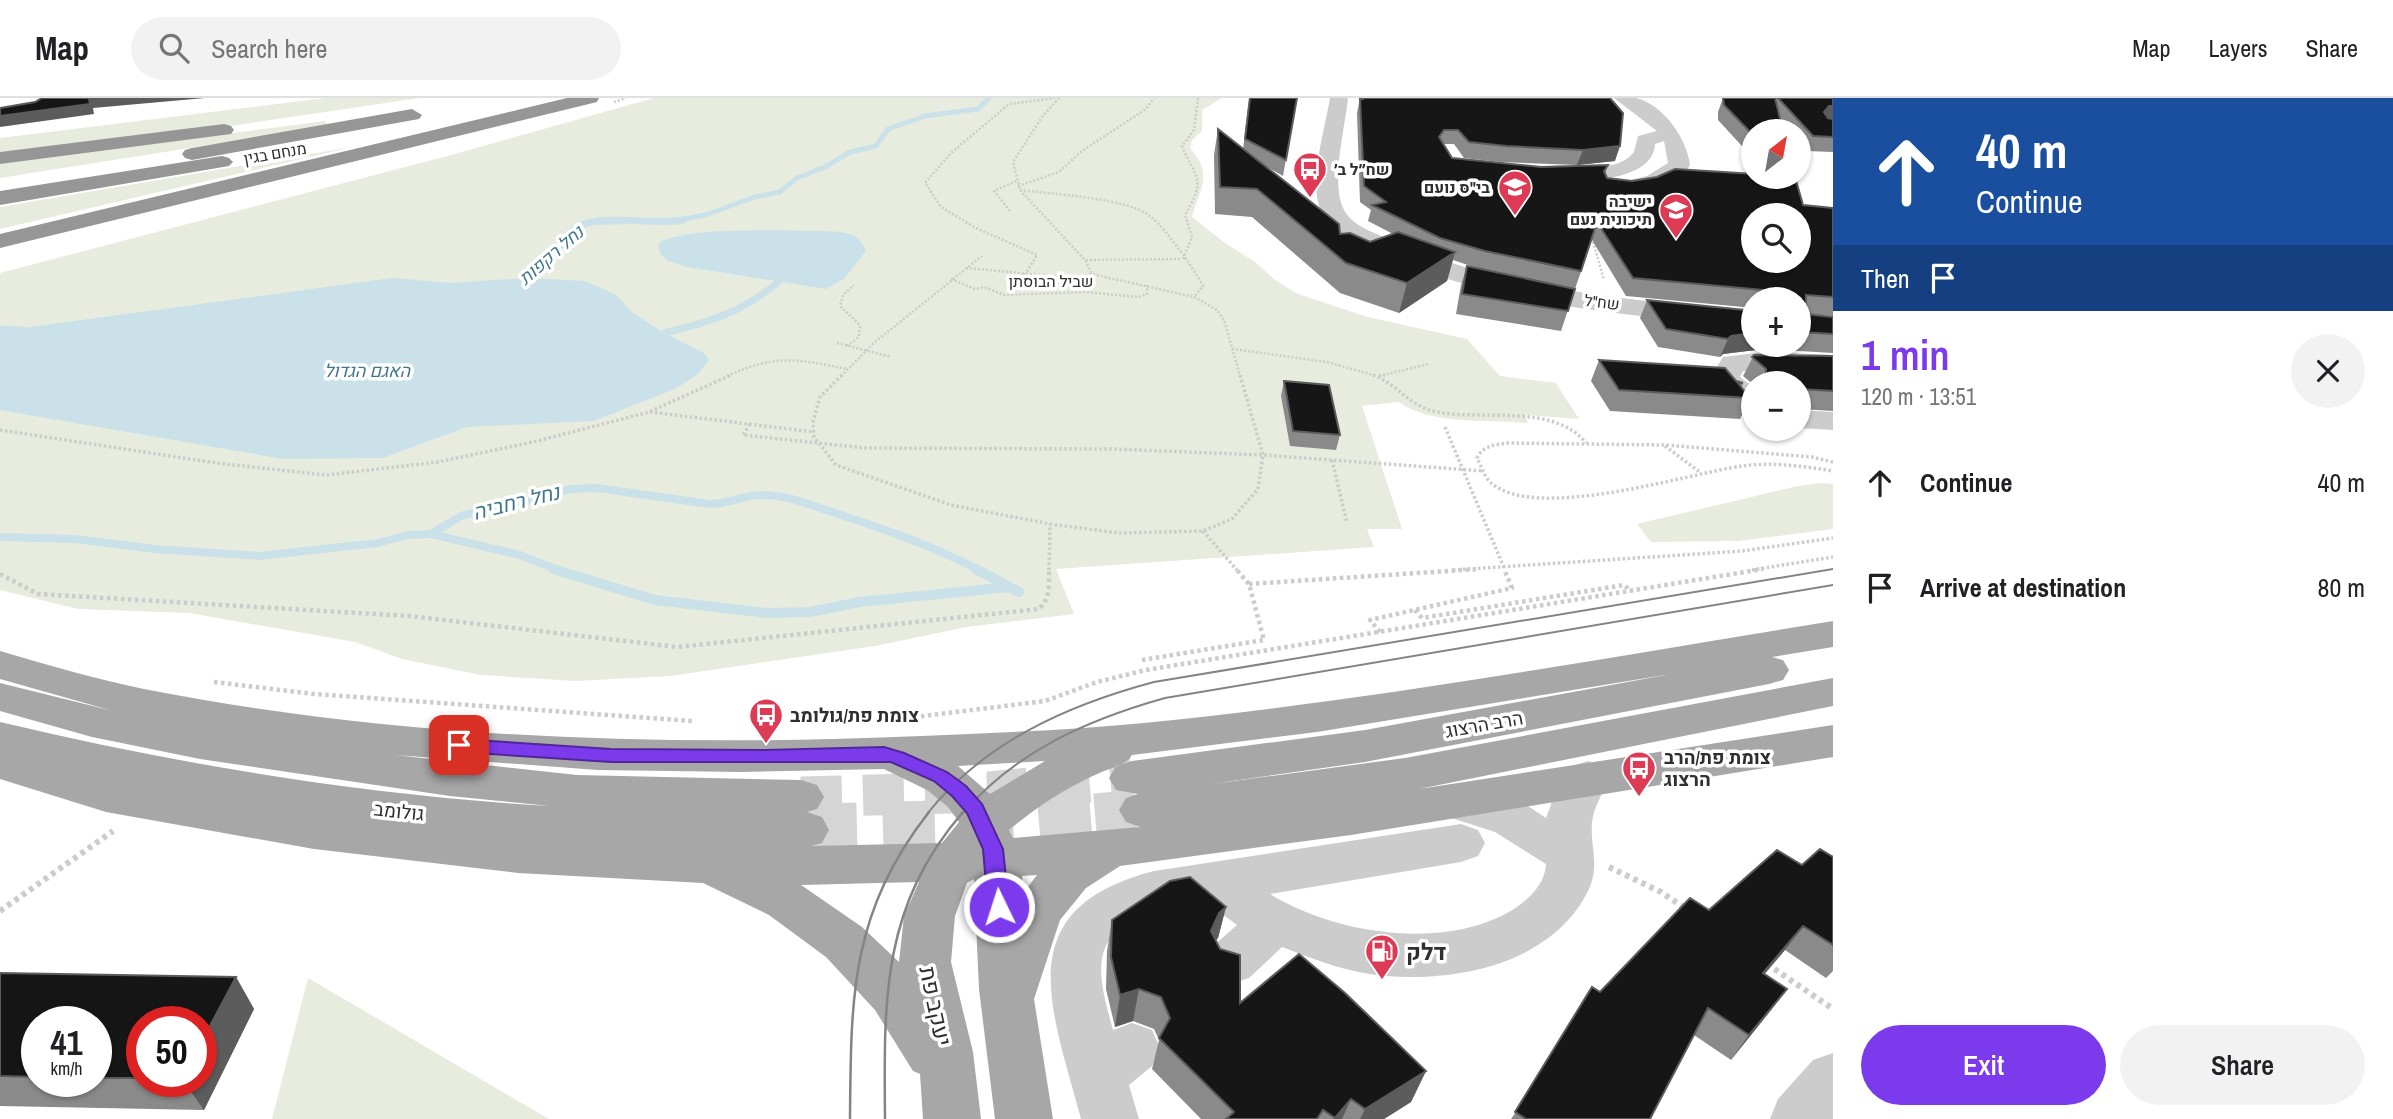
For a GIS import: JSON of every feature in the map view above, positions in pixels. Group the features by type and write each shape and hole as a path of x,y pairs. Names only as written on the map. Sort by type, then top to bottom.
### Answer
{"highway":[{"name":"מנחם בגין","path":"0,198 305,148 549,98"},
{"path":"0,241 590,98"},
{"name":"מנחם בגין","path":"0,158 425,106 163,159 0,184"},
{"path":"0,232 173,198"}],"main road":[{"path":"0,761 93,793 151,805 323,834 459,850 692,864 978,849 1134,793 1316,717 1833,634"},
{"name":"הרב הרצוג","path":"1134,793 1365,746 1833,658"},
{"path":"0,665 35,677 125,699 321,731 436,744 677,757 894,736 1134,793 1458,823 1588,778 1719,761 1833,741"},
{"name":"הרב הרצוג","path":"1134,793 1405,775 1833,692"},
{"name":"גולומב","path":"0,697 92,722 200,743 450,779 803,813 685,830 521,822 403,812 279,796 188,779 0,737"},
{"path":"894,736 913,763 941,777 970,802 1004,972 1024,1119"},
{"name":"יעקב פת","path":"951,1102 940,1029 928,985 925,949 930,914 940,886 978,849 1011,802 1049,779 1134,793"},
{"path":"1012,1032 1016,970 1037,915 1058,884 1076,867 1095,855 1134,793"},
{"path":"692,864 714,869 763,888 802,910 837,936 874,970 904,1006 919,1029 951,1102"}],"street":[{"name":"שח\"ל","path":"1339,98 1329,200 1339,220 1354,232 1389,250 1465,276 1544,294 1741,318"},
{"path":"1551,186 1635,187 1669,174 1679,165 1679,150 1670,134 1646,112 1623,98"},
{"path":"1532,171 1620,169 1643,159 1647,150 1645,140 1670,134"},
{"path":"1741,393 1726,378 1733,363 1764,361 1833,364"},
{"path":"1811,420 1833,421"},
{"path":"1215,883 1276,922 1321,939 1380,953 1472,950 1516,932 1543,915 1557,900 1570,878 1573,857 1569,824 1571,809 1588,778"},
{"path":"1114,1081 1082,1012 1076,971 1079,949 1089,931 1105,913 1132,898 1215,883 1458,823 1511,819 1573,857"},
{"path":"1231,962 1276,922"},
{"path":"1799,1119 1833,1079"}],"path":[{"path":"1057,98 1013,162 1016,181 1019,188 1085,260 1092,274"},
{"path":"1025,275 1037,255 976,228 941,207 925,183 951,153 1009,104 1057,98"},
{"path":"1019,188 1059,172 1082,151 1133,115 1146,109 1154,98"},
{"path":"1183,259 1190,247 1193,231 1185,215 1197,190 1197,179 1196,169 1182,146 1194,130 1198,98"},
{"path":"1010,211 994,191 1016,181"},
{"path":"1019,188 1129,205 1151,216 1196,272 1203,286 1194,297"},
{"path":"1589,188 1582,206 1606,288 1597,302"},
{"path":"966,268 1074,278 1092,274 1194,297 1217,310 1224,320 1263,455 1258,489 1232,519 1203,531 1119,533 1050,524 951,505 836,465 818,445 814,432 813,422 820,397 874,342 951,279 982,256"},
{"path":"1085,260 1183,259"},
{"name":"שביל הבוסתן","path":"951,279 975,289 984,286 1003,295 1085,292 1138,297 1147,294 1147,285"},
{"path":"847,346 859,337 860,325 840,306 840,301 853,285"},
{"path":"836,343 891,357"},
{"path":"1232,349 1277,354 1378,376 1390,383 1412,404 1424,408 1544,418 1570,427 1586,444"},
{"path":"0,430 216,463 326,475 438,462 533,442 649,412 745,368 773,360 800,360 848,369"},
{"path":"1378,376 1429,363"},
{"path":"649,412 814,432"},
{"path":"750,424 743,435 818,445 865,448 1112,449 1263,455 1484,471"},
{"path":"1381,633 1370,620 1512,588 1445,427"},
{"path":"1833,462 1765,453 1665,445 1508,443 1488,446 1480,451 1477,458 1489,481 1501,488 1533,496 1560,497 1596,495 1701,473 1774,464 1833,471"},
{"path":"1665,445 1701,473"},
{"path":"1332,460 1348,523"},
{"path":"0,575 38,594 409,616 677,647 1040,608 1049,592 1050,524"},
{"path":"1142,660 1264,640 1249,583 1203,531"},
{"path":"1249,583 1742,551 1833,538"},
{"path":"894,736 1045,701 1097,682 1146,670 1833,557"},
{"path":"1415,610 1422,618 1624,585 1631,591"},
{"path":"203,681 314,694 699,721"},
{"path":"0,911 151,805"},
{"path":"1573,857 1613,868 1661,892 1695,915"},
{"path":"1764,962 1833,1009"}],"shaded area":[{"path":"326,98 419,98 238,125 0,153 0,138"},
{"path":"654,98 1222,98 1202,110 1202,131 1192,140 1190,148 1202,166 1203,182 1192,217 1255,262 1275,280 1298,294 1368,317 1467,339 1500,376 1556,383 1579,419 1525,415 1528,423 1479,421 1427,415 1399,402 1362,406 1402,529 1367,529 1374,547 1056,569 1074,614 967,627 875,646 671,676 575,681 481,675 402,659 355,642 189,613 78,609 0,590 0,273 455,154"},
{"path":"325,121 328,126 0,178 0,163"},
{"path":"348,148 0,229 0,207"},
{"path":"1833,484 1833,529 1738,541 1651,542 1637,524 1798,486"},
{"path":"308,978 549,1119 272,1119"}],"water":[{"path":"711,232 843,232 854,236 866,251 844,279 826,289 687,267 668,261 660,253 658,244 670,238"},
{"name":"האגם הגדול","path":"392,278 451,283 526,278 585,281 616,295 633,313 664,333 704,353 709,360 698,374 677,388 594,421 467,427 383,458 283,459 0,410 0,331"}],"building":[{"path":"42,98 96,98 89,99 90,104 0,116 0,108 35,102"},
{"path":"1250,98 1297,98 1286,160 1245,139"},
{"path":"1610,98 1623,113 1620,146 1583,150 1506,146 1469,142 1458,130 1444,130 1439,137 1452,158 1541,167 1608,165 1604,171 1607,178 1632,181 1657,177 1675,169 1741,173 1741,189 1798,189 1802,203 1741,203 1741,273 1811,273 1811,206 1833,208 1833,297 1811,295 1811,287 1741,288 1633,278 1597,222 1581,271 1485,251 1440,238 1372,205 1386,202 1364,186 1360,99"},
{"path":"1723,98 1775,98 1780,119 1741,119 1741,123 1724,105"},
{"path":"1778,98 1833,98 1833,106 1829,106 1824,112 1828,118 1833,119 1833,137 1813,136 1811,119 1797,119"},
{"path":"1218,129 1339,224 1340,234 1350,233 1370,242 1398,232 1455,252 1407,283 1346,263 1257,189 1220,187"},
{"path":"1467,266 1575,289 1568,311 1462,294"},
{"path":"1647,300 1741,310 1741,335 1728,339 1666,329"},
{"path":"1811,315 1833,317 1833,334 1811,333"},
{"path":"1833,356 1833,391 1811,390 1811,371 1766,369 1752,357"},
{"path":"1599,360 1725,368 1736,381 1741,382 1738,383 1741,387 1741,397 1619,390"},
{"path":"1284,381 1329,385 1340,435 1293,431"},
{"path":"1820,849 1833,857 1833,945 1803,926 1763,973 1787,989 1749,1035 1708,1008 1650,1119 1526,1119 1515,1112 1592,987 1600,992 1690,898 1709,910 1777,850 1802,865"},
{"path":"1190,877 1226,907 1219,913 1211,931 1220,949 1240,955 1240,1003 1299,954 1345,993 1426,1071 1365,1109 1351,1099 1335,1118 1323,1110 1317,1119 1226,1119 1234,1112 1159,1038 1170,1018 1161,997 1139,989 1120,995 1111,957 1112,920 1170,881"},
{"path":"0,973 236,977 217,1013 217,1006 126,1006 126,1078 112,1078 112,1006 21,1006 21,1077 0,1076"}],"waterway":[{"name":"נחל רקפות","path":"676,221 705,215 755,197 780,192 797,178 825,167 850,152 876,146 888,129 925,116 978,109 989,98"},
{"name":"נחל רקפות","path":"516,286 579,226 603,220 676,221"},
{"name":"נחל רקפות","path":"676,221 683,220"},
{"name":"נחל רקפות","path":"668,222 676,221"},
{"name":"נחל רקפות","path":"591,222 621,222"},
{"path":"664,333 695,325 739,308 779,281"},
{"name":"נחל רקפות","path":"0,329 22,330"},
{"name":"נחל רחביה","path":"431,534 461,516 571,489 597,488 710,504 755,495 771,495 808,504 908,538 979,570"},
{"name":"נחל רחביה","path":"0,537 75,539 155,549 259,556 378,543 408,535 431,534"},
{"path":"431,534 520,555 558,570"},
{"path":"553,569 655,600 766,613 810,612 860,602 1010,587"},
{"name":"נחל רחביה","path":"976,569 1010,587"},
{"name":"נחל רחביה","path":"1010,587 1019,592"}],"tunnel":[{"path":"801,797 989,792 1132,778"},
{"path":"1095,814 1142,810"},
{"path":"805,830 953,826 1116,812"}],"tram line":[{"path":"927,814 974,766 1030,730 1090,702 1154,682 1833,569"},
{"path":"962,814 983,792 1029,755 1081,728 1165,698 1833,585"},
{"path":"850,1119 852,1034 860,958 883,885 903,849 929,812"},
{"path":"885,1119 888,995 902,920 916,883 936,848 963,812"}],"place":[{"name":"שח״ל ב׳","path":"1310,199"},
{"name":"בי\"ס נועם","path":"1515,217"},
{"name":"ישיבה תיכונית נעם","path":"1676,240"},
{"name":"צומת פת/גולומב","path":"766,745"},
{"name":"צומת פת/הרב הרצוג","path":"1639,798"},
{"name":"דלק","path":"1382,981"}],"route":[{"path":"459,745 611,755 765,757 884,754 898,757 941,777 959,791 980,816 993,849 999,907"}]}
